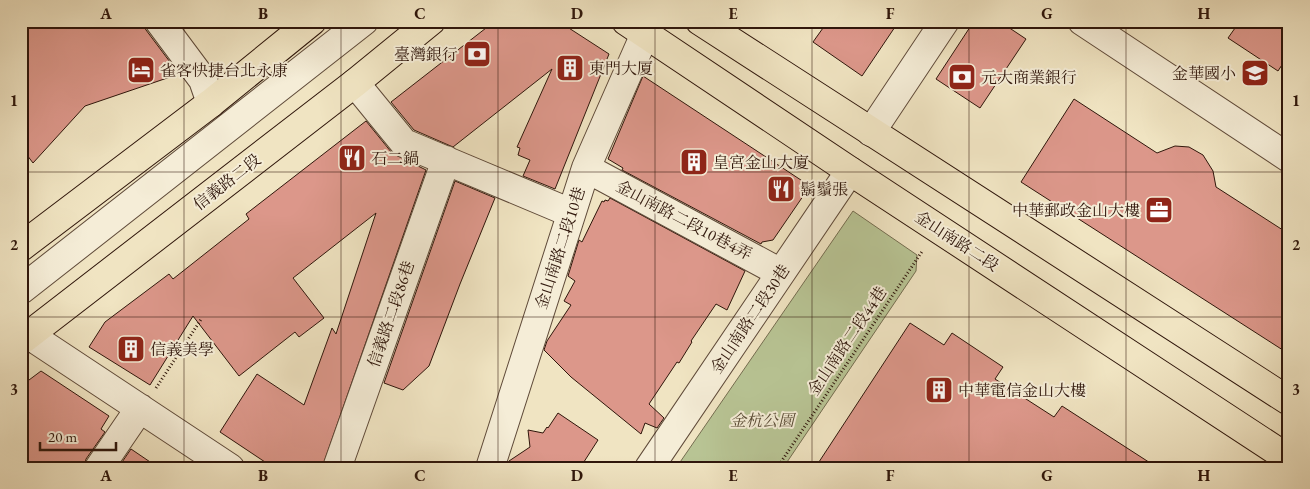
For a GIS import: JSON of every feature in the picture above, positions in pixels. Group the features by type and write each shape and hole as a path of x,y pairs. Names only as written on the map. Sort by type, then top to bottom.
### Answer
{"main road":[{"path":"21,247 211,103 312,21"},
{"name":"信義路二段","path":"25,338 355,83 431,21"},
{"path":"702,22 1289,401"},
{"name":"金山南路二段","path":"636,27 850,171 1289,459"}],"street":[{"path":"159,21 203,80 211,103"},
{"path":"21,290 364,21"},
{"path":"871,132 945,21"},
{"path":"1082,21 1289,158"},
{"name":"金山南路二段10巷","path":"490,468 571,213 636,27"},
{"path":"355,83 404,143 571,213"},
{"name":"信義路二段86巷","path":"337,468 446,160"},
{"name":"金山南路二段10巷4弄","path":"586,168 781,273"},
{"name":"金山南路二段30巷","path":"649,468 850,171"},
{"path":"25,338 140,408 229,468"},
{"path":"99,468 140,408"}],"path":[{"name":"金山南路二段44巷","path":"777,468 937,228"},
{"path":"140,408 152,394 202,318"}],"green space":[{"name":"金杭公園","path":"853,211 917,255 916,271 783,468 676,468"}],"building":[{"path":"21,21 142,21 146,30 179,74 85,106 33,163 21,147"},
{"path":"495,21 558,21 609,54 555,189 523,176 530,160 518,155 520,148 517,147 552,69 453,147 414,130 391,102"},
{"path":"828,21 899,21 862,76 813,42"},
{"path":"974,21 999,21 1026,39 980,108 936,79"},
{"path":"1240,21 1289,21 1289,54 1278,71 1228,38"},
{"name":"皇宮金山大廈","path":"643,76 810,186 773,240 762,242 761,244 622,170 623,168 608,159"},
{"name":"中華郵政金山大樓","path":"1074,99 1157,153 1175,146 1189,147 1203,155 1213,171 1216,187 1289,234 1289,354 1021,182"},
{"path":"366,121 392,153 426,170 322,468 274,468 220,432 257,374 304,405 332,328 336,334 376,213 293,278 324,318 299,337 295,332 239,376 193,316 150,385 89,347 105,322 169,274 173,279 249,219 246,214"},
{"path":"455,181 495,198 429,366 403,390 384,383"},
{"path":"610,198 745,271 727,310 716,304 691,341 679,363 677,362 649,404 664,418 657,428 645,423 641,434 571,377 544,350 547,341 571,305 564,301 575,281 568,276 579,240 582,242 602,201 608,201"},
{"name":"中華電信金山大樓","path":"910,323 944,345 952,333 1003,367 995,379 1054,417 1062,406 1158,468 815,468"},
{"path":"41,371 109,416 101,429 105,432 86,459 84,468 21,468 21,386"},
{"path":"558,413 598,440 580,468 506,468 509,461 530,447 528,430 543,433"},
{"path":"131,449 159,468 118,468"}],"place":[{"name":"臺灣銀行","path":"477,54"},
{"name":"東門大厦","path":"570,68"},
{"name":"雀客快捷台北永康","path":"141,70"},
{"name":"金華國小","path":"1255,73"},
{"name":"元大商業銀行","path":"962,77"},
{"name":"石二鍋","path":"352,158"},
{"name":"皇宮金山大廈","path":"694,162"},
{"name":"鬍鬚張","path":"781,189"},
{"name":"中華郵政金山大樓","path":"1159,210"},
{"name":"信義美學","path":"131,349"},
{"name":"中華電信金山大樓","path":"939,390"}]}
